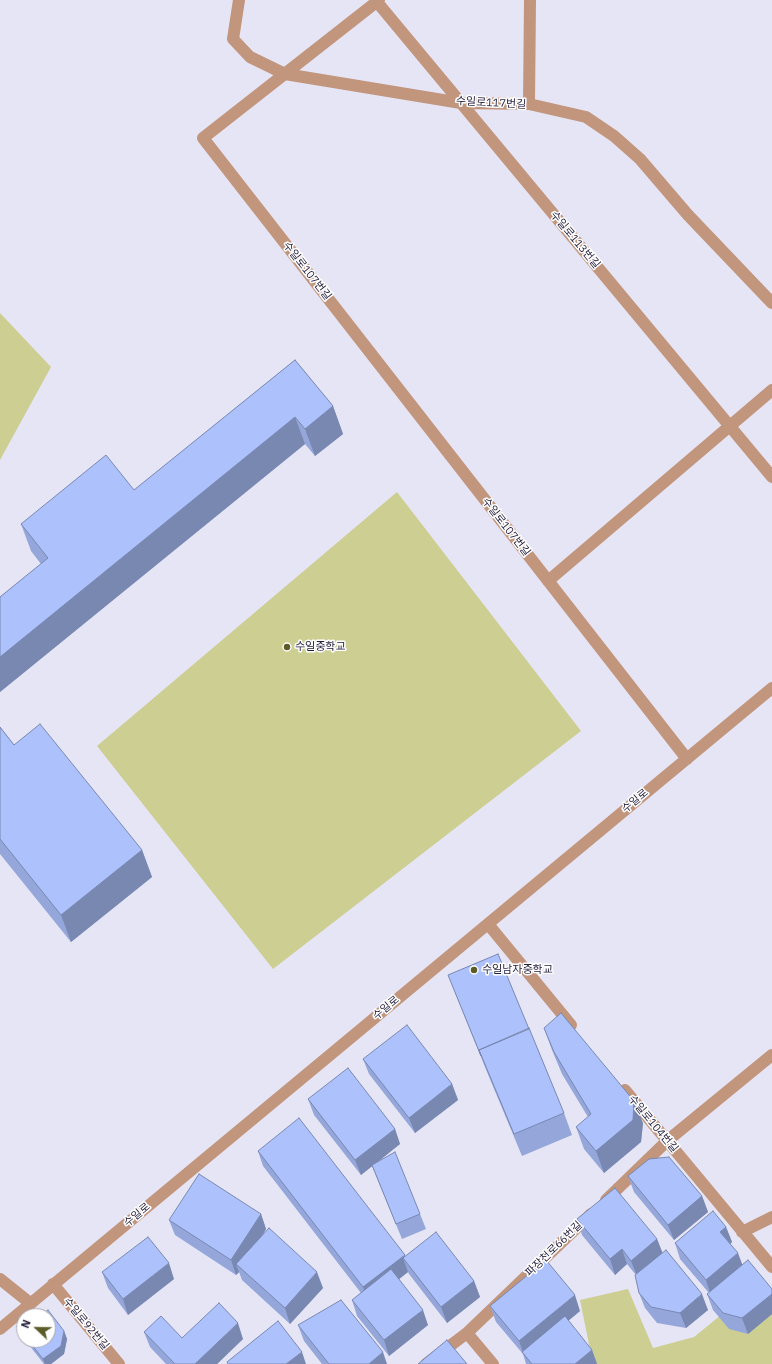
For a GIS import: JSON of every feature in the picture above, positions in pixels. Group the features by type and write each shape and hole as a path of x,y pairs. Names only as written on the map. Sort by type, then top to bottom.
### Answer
{"street":[{"name":"수일로117번길","path":"239,0 233,39 250,57 286,74 461,103 529,104 586,117 614,136 640,159 688,215 772,303"},
{"path":"529,104 530,0"},
{"name":"수일로107번길","path":"378,1 203,138 687,759"},
{"name":"수일로113번길","path":"378,1 772,477"},
{"path":"548,581 772,390"},
{"name":"수일로","path":"0,1329 772,688"},
{"path":"488,924 577,1032"},
{"name":"파장천로66번길","path":"426,1364 467,1333 667,1141 772,1055"},
{"name":"수일로104번길","path":"617,1081 772,1267"},
{"path":"742,1232 772,1217"},
{"path":"0,1279 30,1304"},
{"name":"수일로92번길","path":"53,1284 120,1364"},
{"path":"467,1333 492,1364"}],"green space":[{"path":"0,313 51,367 0,460"},
{"path":"397,492 581,731 273,969 97,746"},
{"path":"759,1284 772,1300 772,1364 593,1364 580,1300 628,1289 653,1348 694,1337"}],"building":[{"path":"295,360 333,406 305,429 295,417 0,657 0,597 48,558 21,524 106,455 134,490"},
{"path":"40,724 142,850 61,915 0,839 0,727 14,745"},
{"path":"498,954 529,1029 479,1050 481,1056 448,975"},
{"path":"561,1013 634,1101 633,1120 596,1151 576,1127 591,1114 554,1052 544,1028"},
{"path":"407,1025 452,1084 409,1118 363,1059"},
{"path":"529,1028 564,1113 514,1134 479,1050"},
{"path":"348,1068 395,1129 355,1160 308,1099"},
{"path":"299,1118 405,1255 363,1287 258,1151"},
{"path":"395,1152 420,1214 396,1224 372,1165"},
{"path":"669,1157 702,1196 668,1225 628,1176 649,1159"},
{"path":"199,1174 261,1214 231,1260 169,1220"},
{"path":"615,1188 657,1239 631,1261 622,1249 610,1259 577,1219"},
{"path":"713,1211 726,1227 720,1232 738,1253 706,1280 675,1243"},
{"path":"269,1228 317,1272 285,1308 236,1264"},
{"path":"436,1232 474,1281 441,1307 403,1258"},
{"path":"148,1237 169,1263 123,1299 102,1272"},
{"path":"666,1250 702,1294 680,1313 651,1307 639,1293 635,1275"},
{"path":"546,1260 575,1295 519,1341 490,1306"},
{"path":"748,1260 772,1289 772,1294 742,1318 723,1313 707,1294"},
{"path":"391,1269 423,1310 384,1340 352,1300"},
{"path":"341,1300 383,1352 369,1364 329,1364 298,1325"},
{"path":"219,1303 238,1323 195,1364 175,1364 144,1332 161,1316 182,1338"},
{"path":"565,1316 592,1350 575,1364 532,1364 522,1352"},
{"path":"56,1320 64,1331 61,1346 43,1359 34,1348 56,1348"},
{"path":"278,1321 302,1352 286,1364 228,1364 227,1362"},
{"path":"447,1340 467,1364 418,1364"}],"place":[{"name":"수일중학교","path":"287,647"},
{"name":"수일남자중학교","path":"474,970"}]}
